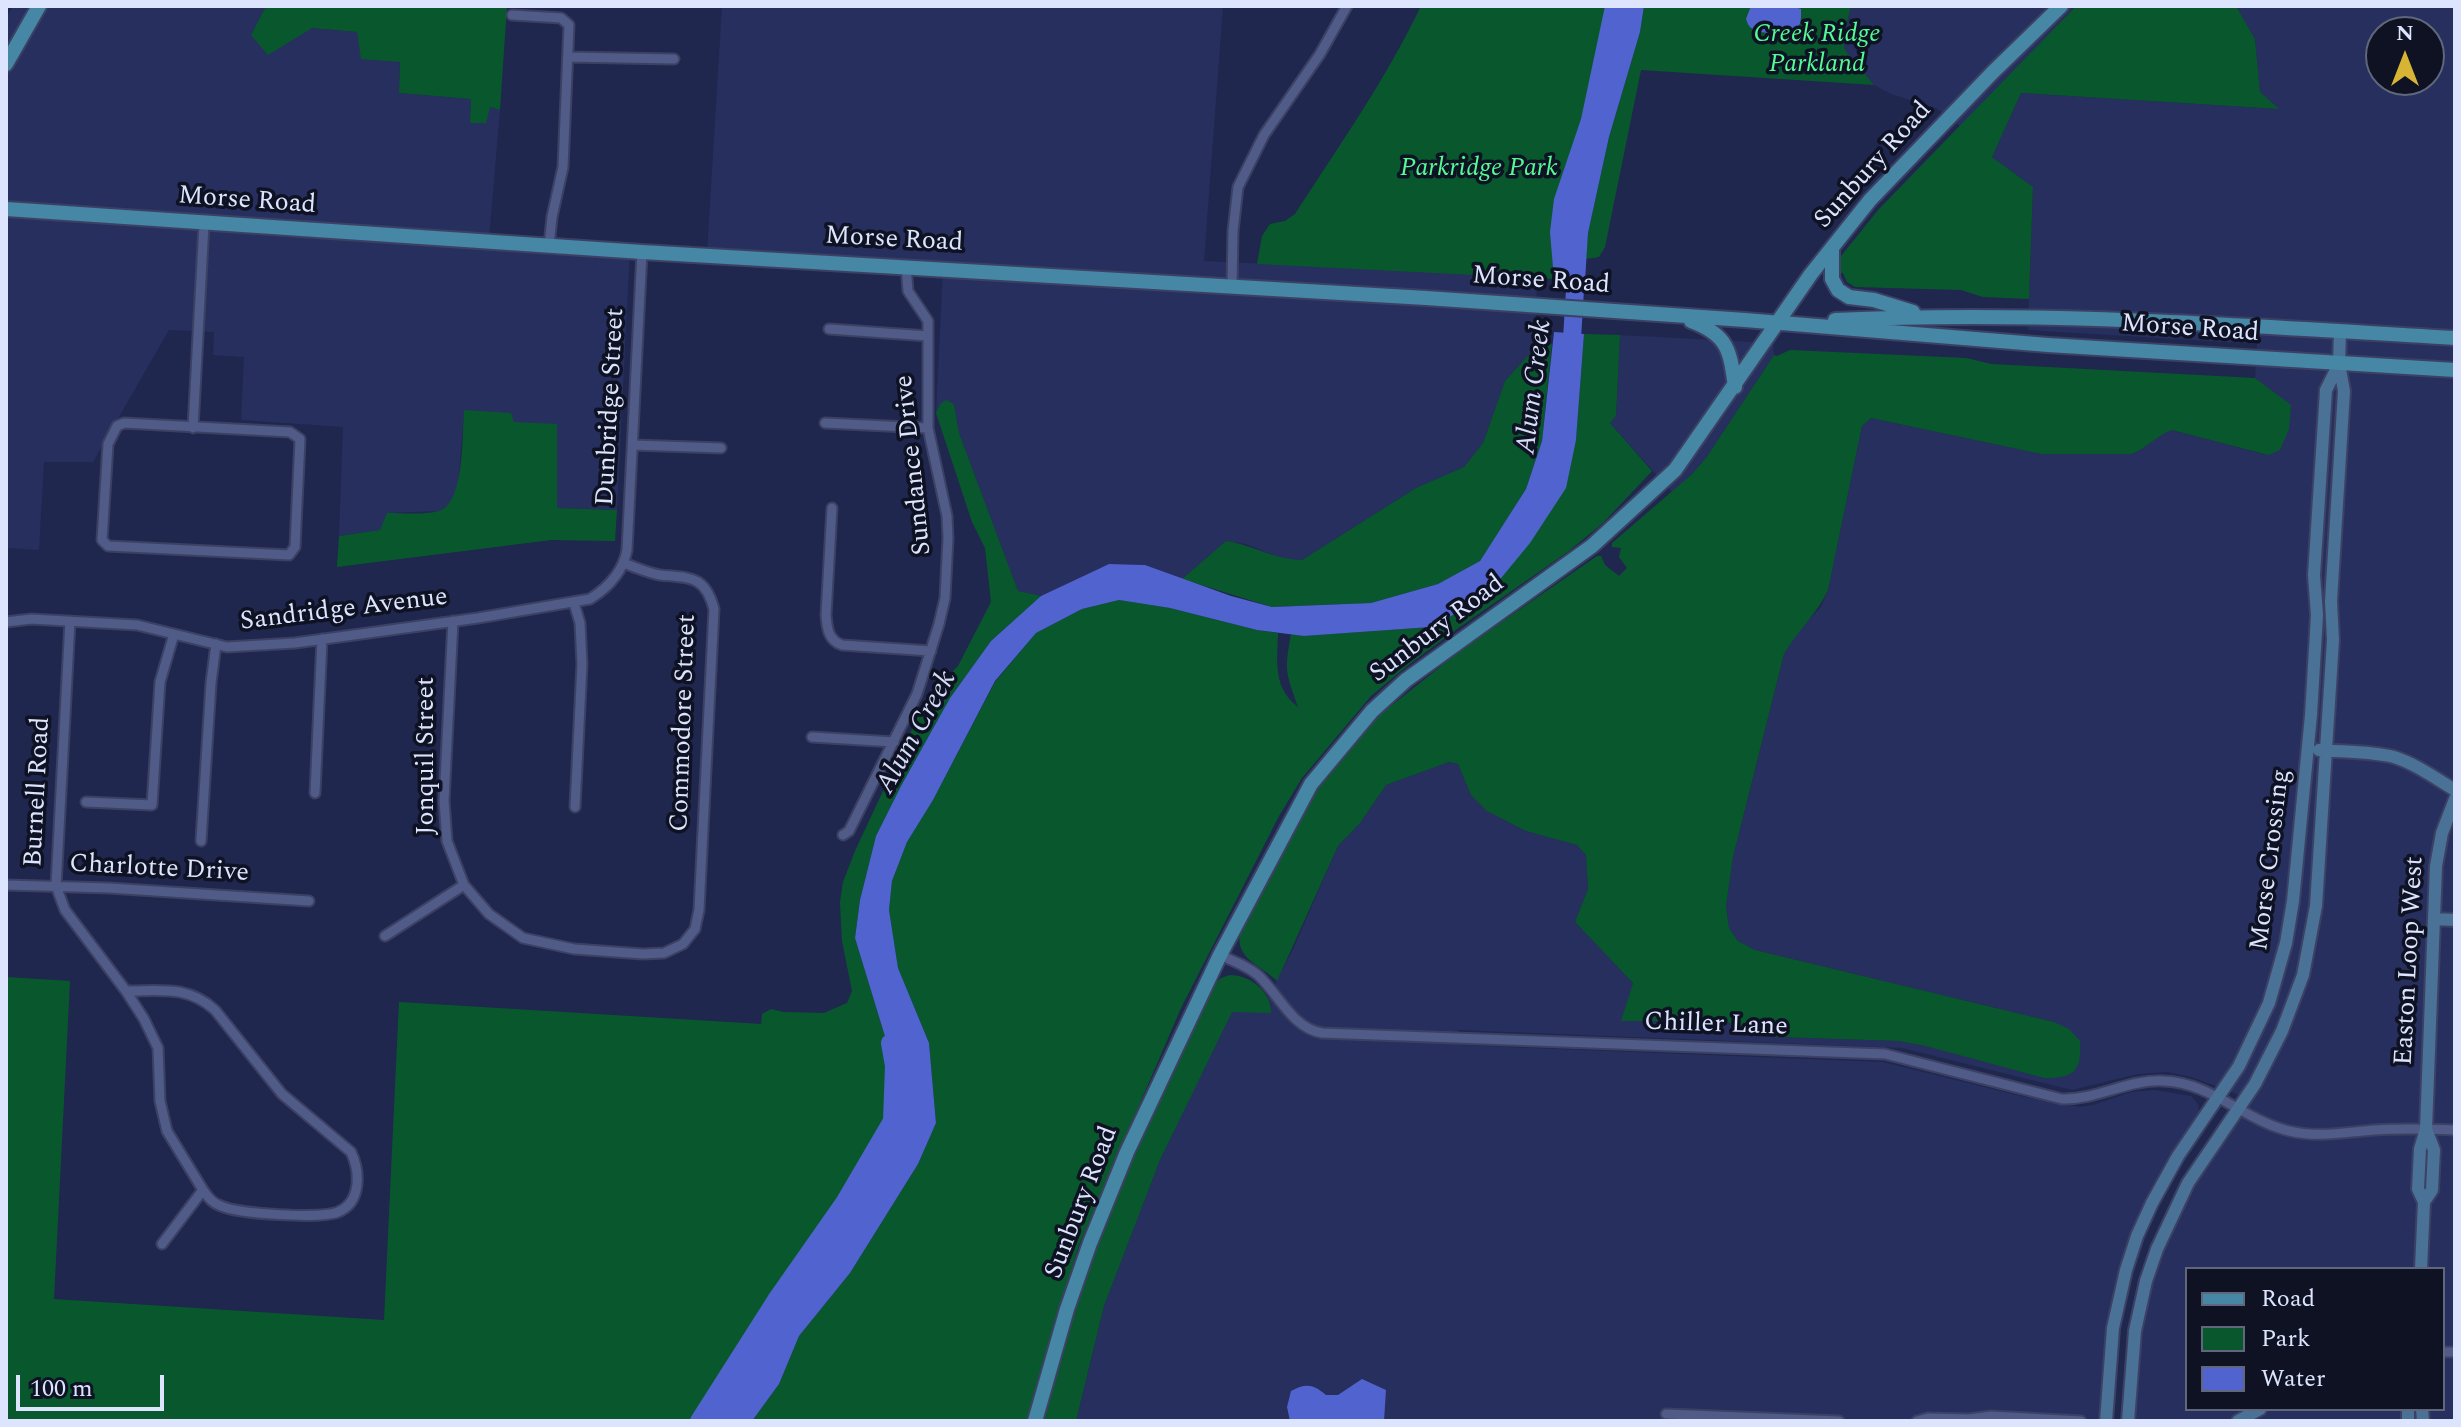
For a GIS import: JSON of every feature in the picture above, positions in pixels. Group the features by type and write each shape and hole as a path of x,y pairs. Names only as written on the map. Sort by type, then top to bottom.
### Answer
{"main road":[{"path":"6,64 39,6"},
{"name":"Sunbury Road","path":"1035,1421 1067,1309 1127,1152 1220,955 1311,784 1372,711 1406,680 1592,546 1675,470 1832,248 1870,200 2061,6"},
{"name":"Morse Road","path":"6,209 642,252 1675,315 2048,345 2455,370"},
{"path":"1832,248 1832,279 1838,290 1849,297 1874,300 1925,316"},
{"path":"1675,315 1710,328 1725,343 1731,358 1735,387"},
{"name":"Morse Road","path":"1779,322 1925,316 2049,317 2455,338"},
{"name":"Morse Crossing","path":"2106,1421 2113,1328 2122,1287 2148,1211 2168,1171 2228,1103 2255,1084 2282,1031 2303,975 2316,906 2333,640 2331,601 2344,391 2339,364 2340,332"},
{"name":"Morse Crossing","path":"2128,1421 2135,1331 2144,1289 2180,1197 2206,1154 2228,1103 2239,1066 2258,1029 2277,980 2293,901 2317,615 2314,575 2326,390 2339,364"},
{"path":"2308,750 2396,758 2455,790"},
{"name":"Easton Loop West","path":"2421,1267 2424,1202 2432,1190 2434,1150 2426,1129 2437,854 2455,799"},
{"path":"2434,919 2455,920"},
{"path":"2238,1421 2256,1411"}],"street":[{"path":"1232,287 1238,187 1264,135 1320,54 1346,6"},
{"path":"512,15 566,20 569,25 563,167 549,246"},
{"path":"568,57 674,59"},
{"path":"193,428 204,224"},
{"name":"Dunbridge Street","path":"623,563 627,550 642,252"},
{"name":"Sundance Drive","path":"843,835 849,831 917,694 945,598 947,516 928,428 928,321 908,291 906,266"},
{"path":"829,329 928,336"},
{"path":"124,423 193,428 290,432 300,439 295,547 289,555 108,546 102,540 108,444 117,426 124,423"},
{"path":"825,423 928,428"},
{"path":"633,445 721,448"},
{"path":"832,508 826,615 831,638 842,645 931,651"},
{"name":"Sandridge Avenue","path":"6,622 31,619 137,625 227,647 295,643 574,603 590,599 605,589 616,578 623,563"},
{"name":"Commodore Street","path":"623,563 657,574 699,581 710,593 714,609 699,910 695,929 683,944"},
{"path":"574,603 580,623 582,664 575,807"},
{"name":"Burnell Road","path":"70,621 56,886 65,910 144,1019 158,1048 160,1101 167,1131 203,1190"},
{"name":"Jonquil Street","path":"453,621 444,801 447,841 464,885 489,914 523,938 574,949 643,954 664,953 683,944"},
{"path":"86,802 152,805 160,682 174,634"},
{"path":"315,793 322,639"},
{"path":"201,841 216,644"},
{"path":"812,737 894,742"},
{"name":"Charlotte Drive","path":"6,885 309,901"},
{"path":"385,936 464,885"},
{"name":"Chiller Lane","path":"1220,955 1258,975 1298,1024 1322,1033 1885,1054 2062,1099 2080,1098 2137,1082 2166,1081 2198,1089 2275,1127 2298,1133 2329,1135 2392,1129 2455,1130"},
{"path":"126,991 188,992 202,998 282,1094 351,1152 355,1160 357,1189 345,1207 331,1214 237,1211 218,1206 203,1190 162,1244"},
{"path":"1666,1414 1839,1421"},
{"path":"1917,1421 1991,1416 2081,1421"}],"shaded area":[{"path":"13,6 266,6 251,35 312,28 357,32 400,61 399,93 471,99 470,122 490,107 500,110 489,239 630,247 617,510 557,508 513,422 464,411 458,488 449,505 439,511 388,513 380,530 339,536 343,427 241,420 244,357 213,355 214,332 169,330 93,462 44,462 39,550 6,548 6,18"},
{"path":"722,6 1223,6 1204,261 1537,277 1535,348 1505,381 1483,443 1464,467 1416,488 1302,560 1285,560 1246,544 1226,541 1182,579 1145,565 1109,564 1041,596 1018,591 959,433 954,404 940,404 936,413 943,268 707,253"},
{"path":"1851,6 2076,6 1960,126 1936,108 1891,94 1874,85 1845,50 1843,39"},
{"path":"2236,6 2455,6 2455,1421 2135,1421 2136,1377 2146,1306 2166,1240 2210,1156 2251,1099 2168,1072 2138,1074 2072,1090 1902,1048 1458,1030 1458,1045 1883,1062 2025,1097 2080,1107 2131,1092 2155,1090 2191,1096 2198,1104 2199,1114 2164,1166 2129,1240 2118,1276 2106,1339 2101,1421 1076,1421 1104,1306 1160,1160 1232,1011 1271,1006 1268,998 1338,846 1360,823 1386,785 1449,762 1458,764 1471,795 1526,831 1577,845 1586,855 1588,889 1575,922 1633,983 1622,1021 1723,1021 1777,1037 1899,1041 1926,1045 2044,1078 2054,1022 1755,950 1738,941 1729,928 1726,906 1733,857 1784,654 1795,634 1821,607 1828,590 1862,426 1871,418 2041,454 2132,454 2172,430 2267,455 2291,406 2255,378 2257,344 2028,330 2033,187 1992,157 2021,93 2277,109 2260,92 2255,39"},
{"path":"1620,335 1773,343 1774,355 1706,458 1672,492 1610,423 1616,416"}],"green space":[{"path":"266,6 507,6 500,110 490,107 486,123 470,123 471,99 399,93 400,62 361,59 357,32 312,28 268,55 251,35"},
{"name":"Parkridge Park","path":"1421,6 1619,6 1572,245 1554,279 1257,264 1262,236 1270,224 1285,221 1295,214 1377,86"},
{"name":"Creek Ridge Parkland","path":"1644,6 1751,6 1801,10 1792,6 1851,6 1843,39 1845,50 1874,85 1641,70 1605,247 1599,257 1586,259 1588,233 1609,137 1640,32"},
{"path":"2076,6 2236,6 2255,39 2260,92 2279,109 2021,93 1992,157 2033,187 2029,299 1983,297 1961,290 1855,287 1847,282 1843,273 1836,273 1841,256 1879,209"},
{"path":"1584,334 1620,335 1616,416 1610,423 1652,471 1603,523 1569,551 1457,629 1371,696 1302,778 1279,816 1181,1008 1079,1245 1028,1421 752,1421 779,1384 799,1336 850,1273 918,1164 936,1123 929,1043 898,968 889,910 892,881 907,842 933,800 995,682 1036,633 1082,609 1119,600 1170,608 1278,633 1280,683 1298,707 1287,672 1291,634 1304,636 1431,627 1497,583 1576,440"},
{"path":"1552,344 1542,441 1526,489 1480,561 1438,584 1371,603 1272,607 1182,579 1226,541 1282,558 1302,560 1416,488 1464,467 1483,443 1505,381 1535,348"},
{"path":"1790,350 1966,358 1991,364 2255,378 2291,405 2289,429 2280,450 2268,455 2172,430 2132,454 2041,454 1871,418 1862,426 1828,590 1784,654 1733,857 1726,906 1729,928 1738,941 1755,950 2054,1022 2069,1029 2080,1041 2079,1060 2074,1071 2062,1077 2044,1078 1899,1041 1777,1037 1723,1021 1621,1021 1633,983 1575,922 1588,889 1586,855 1577,845 1526,831 1487,811 1471,795 1458,764 1449,762 1386,785 1360,823 1338,846 1277,981 1251,961 1241,949 1240,933 1309,800 1343,751 1372,717 1391,706 1460,651 1597,556 1601,556 1605,565 1619,576 1627,568 1619,557 1621,548 1612,547 1612,543 1691,475 1706,458 1774,355"},
{"path":"946,400 954,404 959,433 1018,591 1041,596 991,641 950,698 876,836 860,900 855,938 894,1066 892,1121 844,1203 776,1300 768,1328 705,1421 6,1421 6,977 70,981 54,1299 384,1320 399,1002 761,1024 762,1014 771,1009 824,1013 847,1003 852,991 842,941 840,902 843,882 928,695 958,666 991,602 985,548 972,522 936,413"},
{"path":"464,410 511,413 514,422 557,424 557,508 617,510 615,541 551,540 337,567 339,536 380,530 387,513 433,512 447,505 458,482"},
{"path":"1230,975 1245,978 1258,986 1268,998 1271,1013 1232,1012 1160,1160 1104,1306 1076,1421 1044,1421 1070,1318 1121,1178 1213,986"}],"water":[{"path":"1605,6 1644,6 1640,32 1609,137 1588,233 1585,281 1554,279 1550,232 1554,199 1581,119"},
{"path":"1751,6 1792,6 1801,9 1800,24 1788,32 1757,31 1750,27 1746,19"},
{"path":"1554,332 1584,334 1576,440 1566,488 1530,543 1497,583 1453,615 1431,627 1304,636 1257,630 1170,608 1119,600 1082,609 1036,633 995,681 933,800 907,842 892,881 889,910 898,968 929,1043 936,1123 918,1164 850,1273 799,1336 779,1384 752,1421 705,1421 768,1328 776,1300 844,1203 892,1121 894,1066 855,938 860,900 876,836 901,786 950,698 991,641 1041,596 1109,564 1145,565 1231,596 1272,607 1371,603 1438,584 1480,561 1526,489 1542,441"},
{"path":"1362,1379 1386,1390 1384,1421 1290,1421 1287,1407 1291,1391 1309,1386 1326,1395 1338,1395"}],"waterway":[{"name":"Alum Creek","path":"1571,355 1577,257"},
{"name":"Alum Creek","path":"699,1421 776,1300 844,1203 892,1121 894,1066 890,1043"}]}
